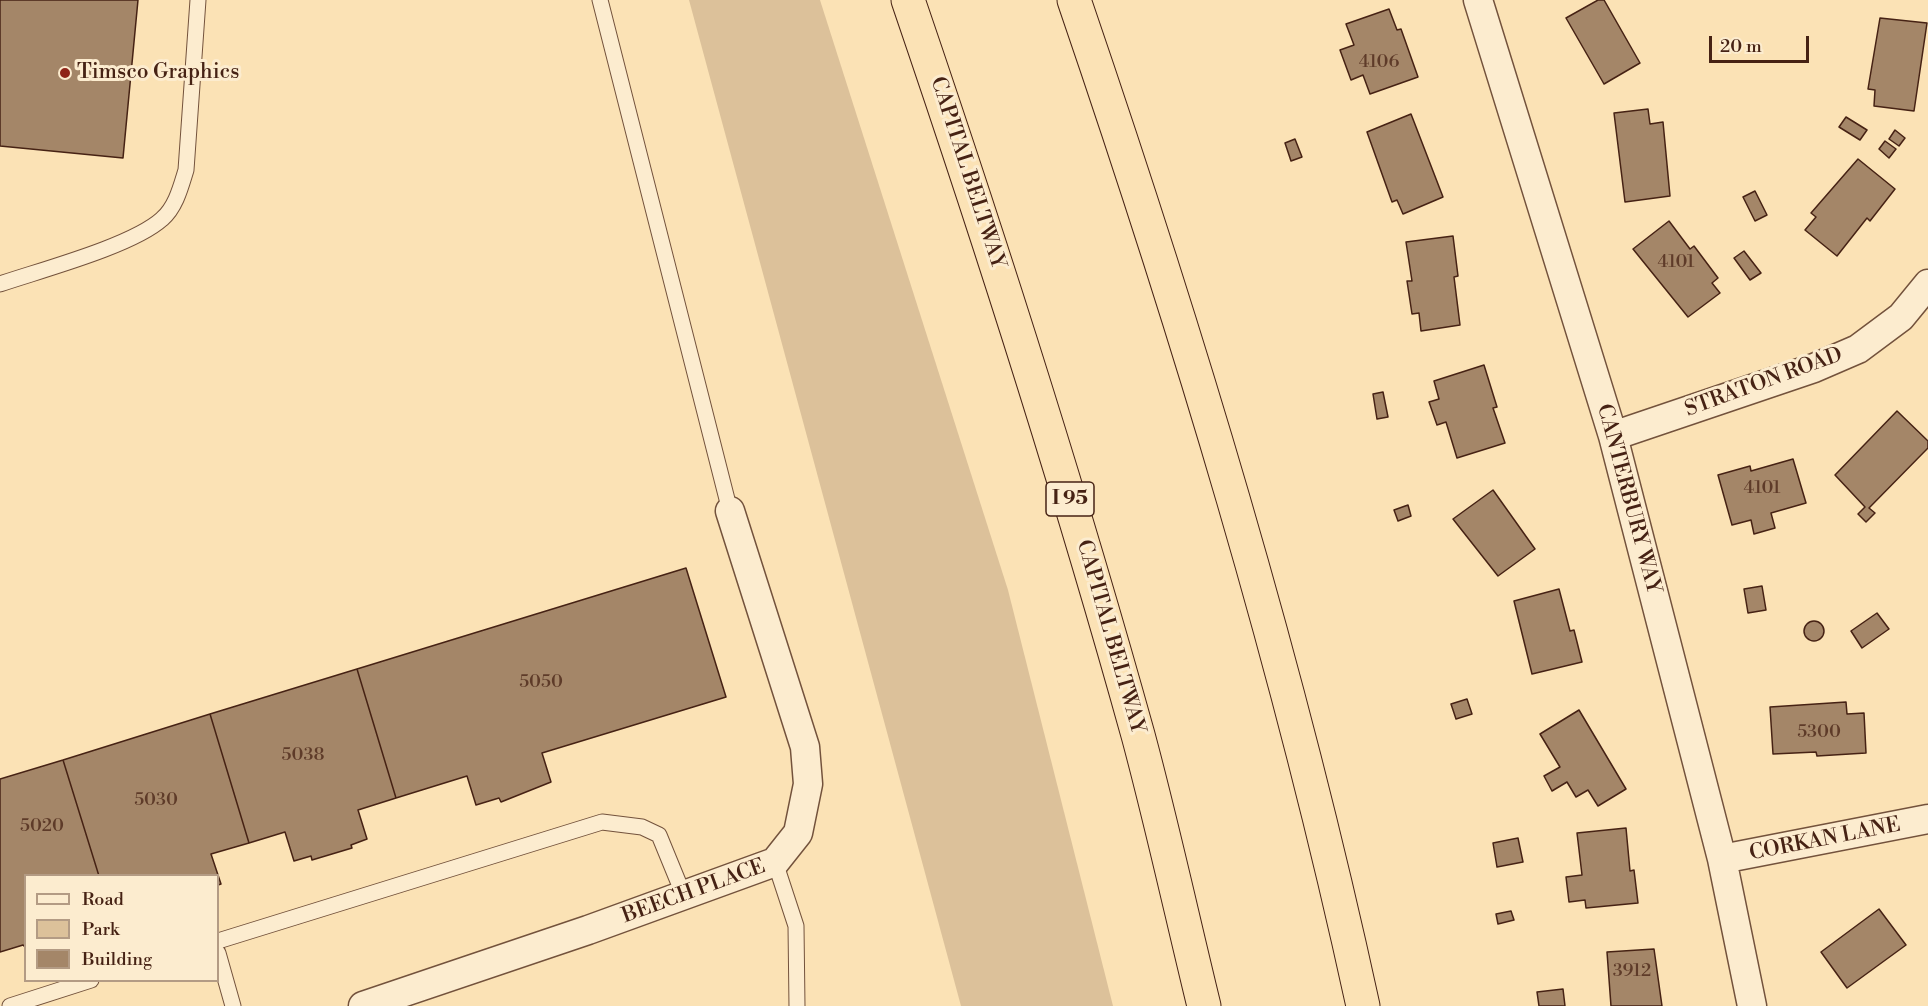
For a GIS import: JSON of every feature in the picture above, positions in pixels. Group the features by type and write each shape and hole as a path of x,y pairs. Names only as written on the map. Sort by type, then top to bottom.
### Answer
{"highway":[{"name":"CAPITAL BELTWAY","path":"909,0 988,235 1068,491 1138,738 1204,1006"},
{"path":"1074,0 1137,185 1219,447 1288,697 1363,1006"}],"street":[{"name":"CANTERBURY WAY","path":"1478,0 1613,436 1722,859 1752,1006"},
{"name":"STRATON ROAD","path":"1613,436 1814,368 1857,349 1901,317 1928,284"},
{"name":"BEECH PLACE","path":"363,1006 684,897 775,862 798,833 808,784 805,747 730,511"},
{"name":"CORKAN LANE","path":"1722,859 1928,819"}],"lane":[{"path":"0,284 138,235 163,218 178,196 186,170 198,0"},
{"path":"600,0 730,511"},
{"path":"219,941 602,822 642,828 658,835 684,897"},
{"path":"775,862 796,926 797,1006"},
{"path":"219,957 233,1006"},
{"path":"10,1006 88,982"}],"green space":[{"path":"689,0 820,0 1008,590 1113,1006 961,1006"}],"building":[{"name":"Timsco Graphics","path":"0,0 138,0 123,158 0,146"},
{"path":"1598,0 1604,0 1640,63 1604,84 1566,18"},
{"path":"1389,9 1397,30 1401,29 1418,77 1370,94 1363,75 1351,80 1340,50 1354,45 1346,24"},
{"path":"1880,18 1927,23 1914,111 1874,106 1875,90 1868,89"},
{"path":"1648,109 1650,124 1663,122 1670,196 1625,202 1614,113"},
{"path":"1411,114 1443,197 1403,214 1397,200 1392,202 1367,132"},
{"path":"1846,117 1867,130 1860,140 1839,127"},
{"path":"1895,130 1905,138 1899,146 1889,139"},
{"path":"1295,139 1302,157 1291,161 1285,143"},
{"path":"1885,141 1896,149 1889,158 1879,149"},
{"path":"1858,159 1895,189 1870,221 1867,218 1837,256 1805,230 1816,217 1811,213"},
{"path":"1755,191 1767,215 1755,221 1743,197"},
{"path":"1669,221 1690,249 1694,246 1718,278 1712,283 1720,293 1688,317 1633,249"},
{"path":"1453,236 1458,276 1454,277 1460,325 1421,331 1419,313 1412,314 1407,281 1412,281 1406,242"},
{"path":"1744,251 1761,273 1750,280 1734,258"},
{"path":"1484,365 1497,407 1493,408 1505,443 1457,458 1446,422 1437,425 1429,402 1439,399 1434,381"},
{"path":"1383,392 1388,417 1377,419 1373,394"},
{"path":"1897,411 1928,441 1928,448 1869,508 1875,513 1866,522 1858,514 1865,507 1835,475"},
{"path":"1793,459 1806,503 1771,513 1775,528 1754,534 1751,520 1732,525 1718,475 1750,466 1751,471"},
{"path":"1493,490 1535,549 1498,576 1453,519"},
{"path":"1408,505 1411,516 1398,521 1394,510"},
{"path":"686,568 726,697 542,753 551,782 501,802 499,798 476,805 467,776 396,798 357,669"},
{"path":"1762,586 1766,610 1748,613 1744,589"},
{"path":"1559,589 1570,631 1574,630 1582,662 1532,674 1514,601"},
{"path":"1877,613 1889,629 1862,648 1851,631"},
{"path":"1814,621 1821,624 1824,631 1821,638 1814,641 1807,638 1804,631 1807,624"},
{"path":"357,669 396,798 358,810 367,839 351,845 352,848 312,860 311,856 294,861 285,832 249,843 210,714"},
{"path":"1467,699 1472,714 1456,719 1451,704"},
{"path":"1846,702 1847,714 1864,713 1866,753 1817,756 1816,752 1773,754 1770,707"},
{"path":"1579,710 1626,789 1598,806 1588,790 1576,797 1567,782 1552,791 1544,776 1560,767 1540,734"},
{"path":"210,714 249,843 211,854 218,874 98,874 63,760"},
{"path":"63,760 98,874 24,874 24,946 0,952 0,779"},
{"path":"1626,828 1630,871 1634,870 1638,903 1586,908 1585,900 1569,902 1566,877 1582,875 1577,833"},
{"path":"1518,838 1523,862 1497,867 1493,843"},
{"path":"1879,909 1906,945 1847,988 1821,952"},
{"path":"1511,911 1514,920 1498,924 1496,914"},
{"path":"1654,949 1662,1006 1611,1006 1607,952"},
{"path":"1563,989 1565,1006 1539,1006 1537,992"}],"place":[{"name":"Timsco Graphics","path":"65,73"}]}
